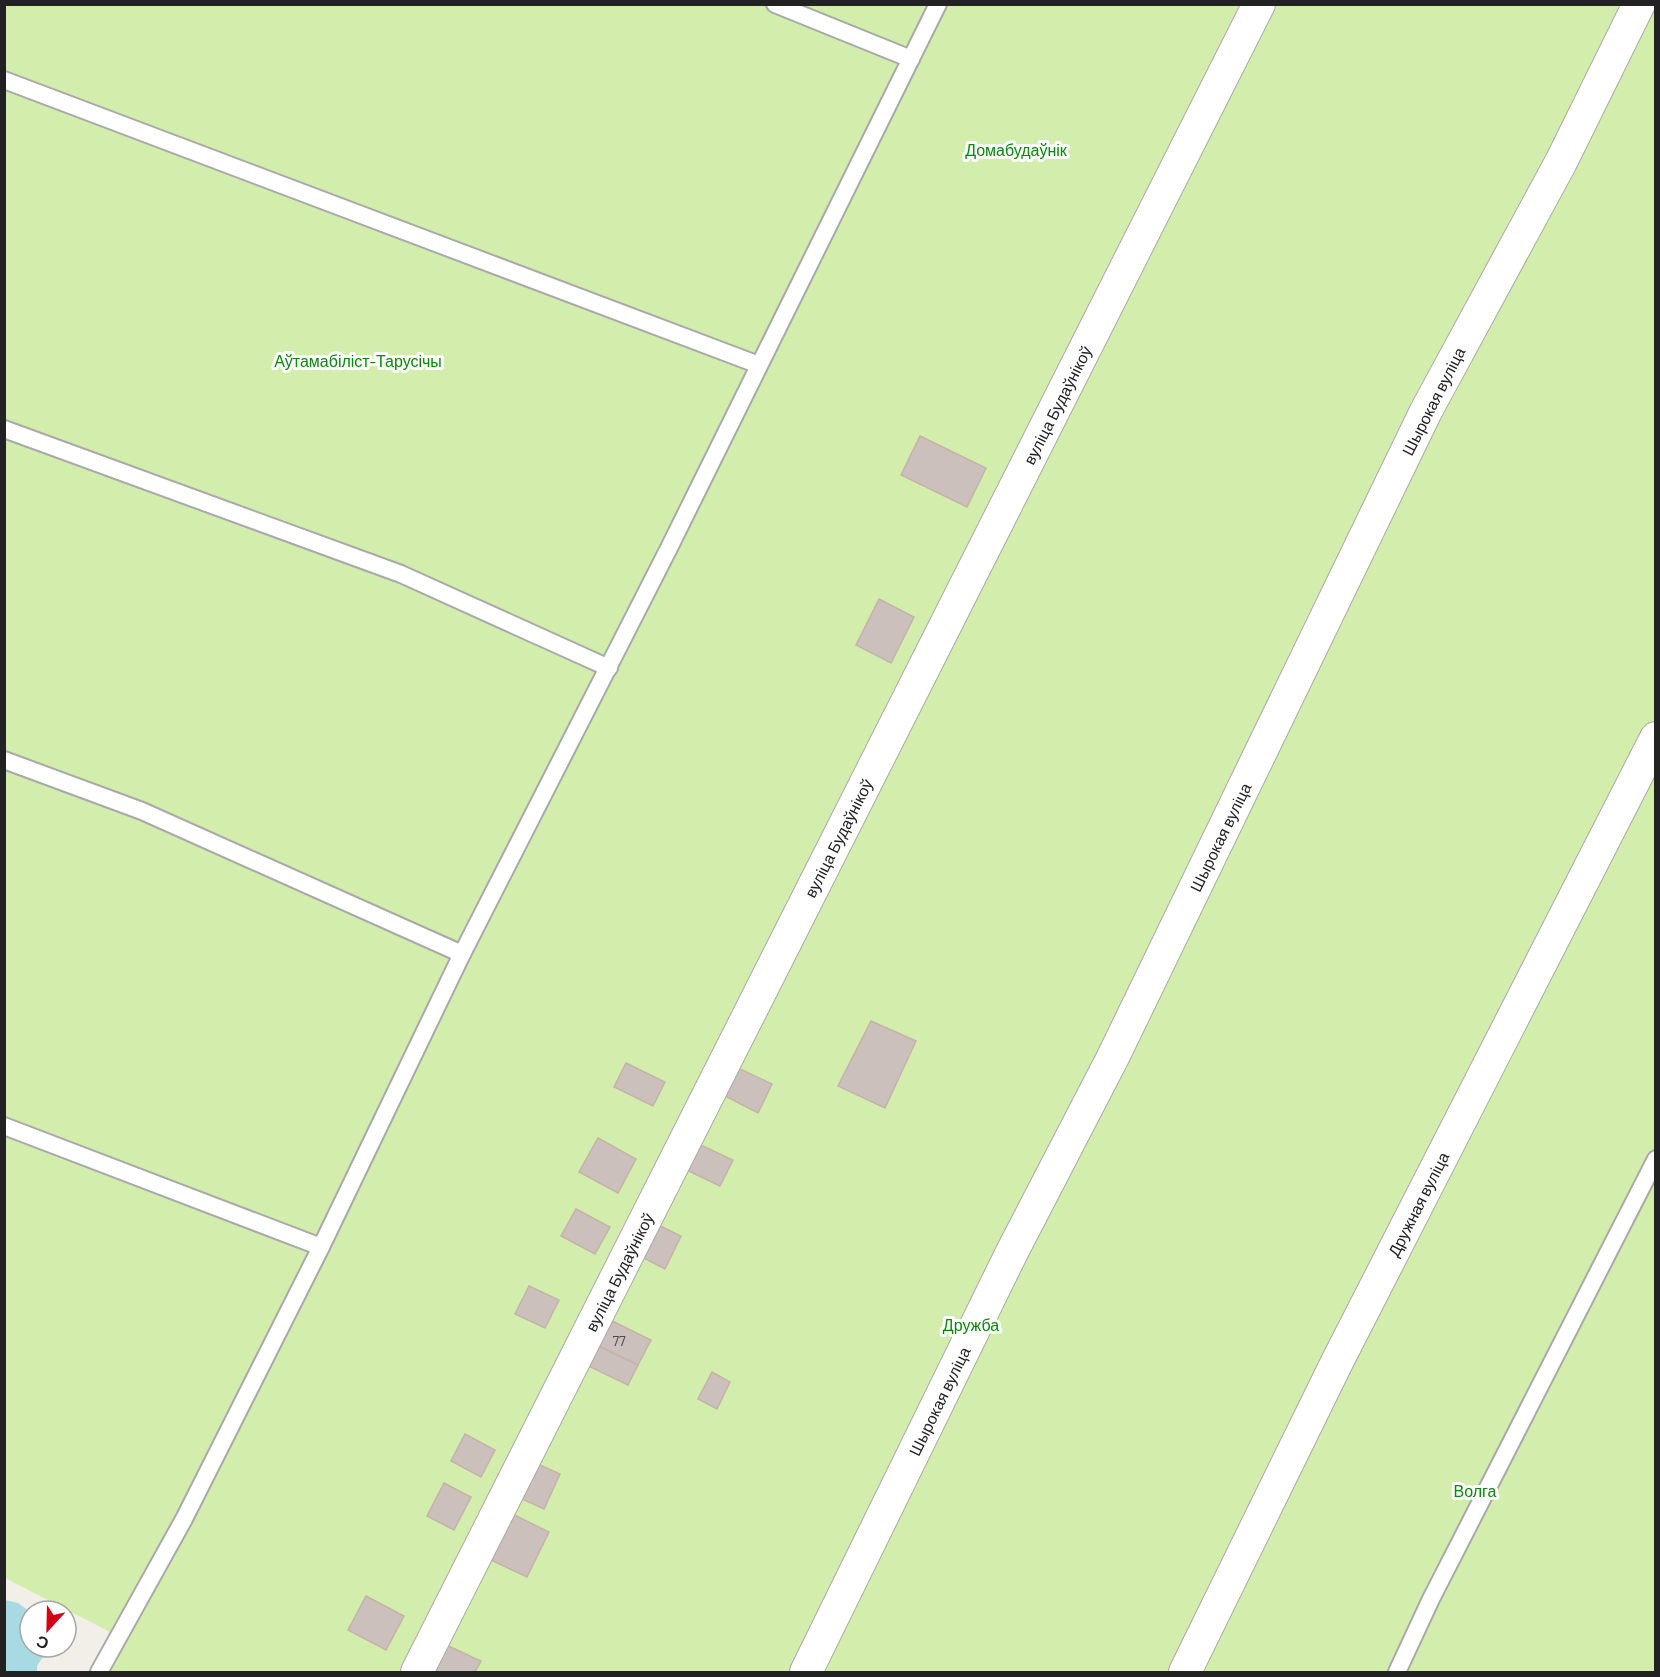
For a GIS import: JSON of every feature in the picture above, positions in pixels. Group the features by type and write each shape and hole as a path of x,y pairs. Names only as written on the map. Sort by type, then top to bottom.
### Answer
{"street":[{"name":"вуліца Будаўнікоў","path":"417,1672 1259,4"},
{"name":"Шырокая вуліца","path":"806,1672 1012,1252 1113,1057 1426,411 1561,162 1639,4"},
{"name":"Дружная вуліца","path":"1185,1672 1338,1360 1656,738"}],"lane":[{"path":"775,4 911,59"},
{"path":"99,1672 184,1519 321,1247 462,954 609,668 938,4"},
{"path":"4,80 759,365"},
{"path":"4,429 401,574 609,668"},
{"path":"4,760 142,811 462,954"},
{"path":"4,1126 321,1247"},
{"path":"1397,1672 1431,1599 1656,1159"}],"green space":[{"path":"4,5 1655,5 1655,1672 90,1672 110,1632 78,1616 78,1599 46,1599 5,1578"}],"water":[{"path":"5,1600 18,1603 18,1659 41,1659 37,1666 37,1672 5,1672"}],"building":[{"path":"920,436 986,468 967,507 901,475"},
{"path":"879,599 914,617 891,663 856,645"},
{"path":"871,1021 916,1041 885,1108 838,1086"},
{"path":"626,1063 665,1082 653,1106 614,1087"},
{"path":"738,1068 772,1084 758,1113 725,1096"},
{"path":"598,1138 636,1159 618,1193 579,1172"},
{"path":"692,1141 733,1160 720,1186 680,1167"},
{"path":"576,1209 610,1227 595,1254 561,1236"},
{"path":"646,1219 681,1236 665,1269 630,1251"},
{"path":"529,1286 559,1300 545,1328 515,1314"},
{"path":"598,1314 651,1340 638,1365 586,1340"},
{"path":"586,1340 638,1365 628,1385 576,1360"},
{"path":"712,1372 730,1382 717,1409 698,1399"},
{"path":"465,1434 495,1450 481,1477 451,1461"},
{"path":"527,1459 560,1474 544,1509 511,1494"},
{"path":"444,1483 471,1497 454,1530 427,1516"},
{"path":"502,1509 549,1532 527,1577 480,1555"},
{"path":"366,1596 404,1616 386,1650 348,1630"},
{"path":"440,1642 481,1661 475,1672 425,1672"}],"park label":[{"name":"Домабудаўнік","path":"1016,149"},
{"name":"Аўтамабіліст-Тарусічы","path":"358,360"},
{"name":"Дружба","path":"971,1324"},
{"name":"Волга","path":"1475,1490"}]}
